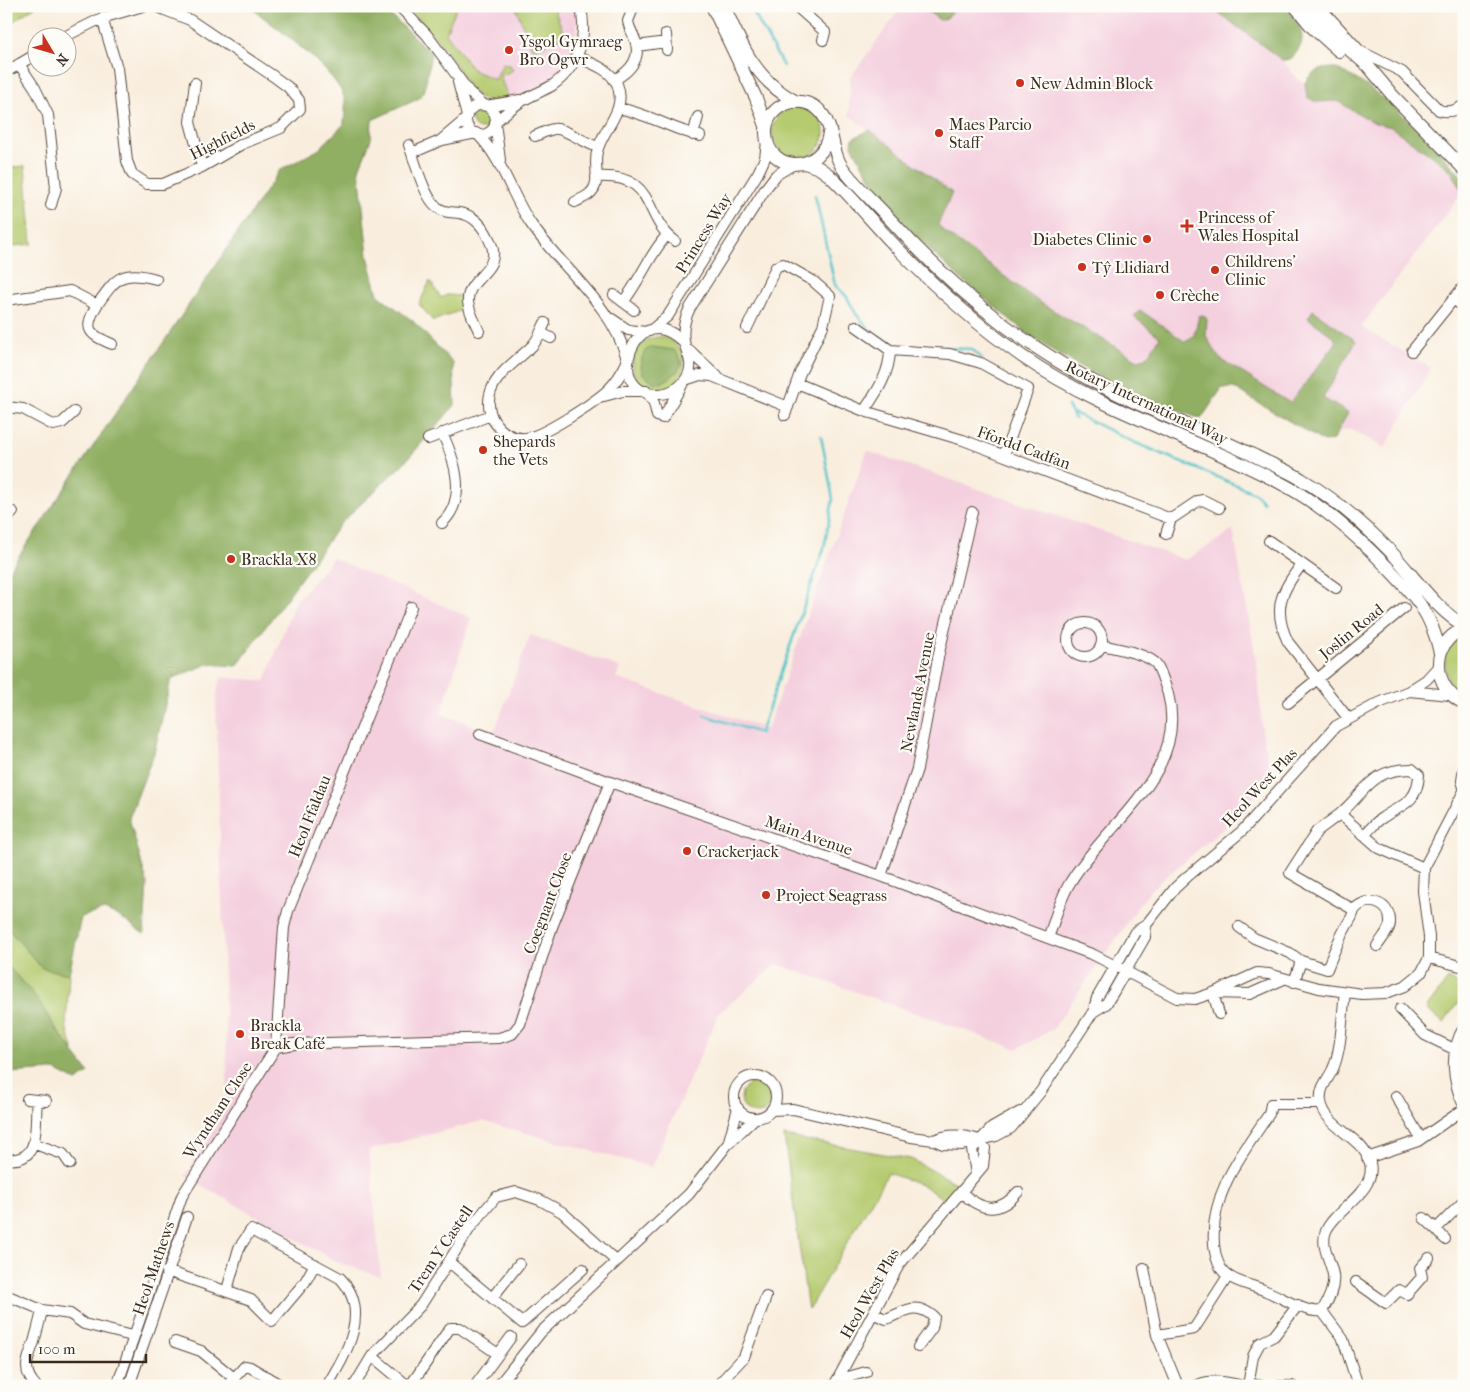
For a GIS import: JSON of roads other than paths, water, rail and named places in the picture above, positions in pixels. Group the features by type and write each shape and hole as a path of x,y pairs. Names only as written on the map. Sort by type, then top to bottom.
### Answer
{"main road":[{"path":"712,6 756,98 766,126 767,142 777,157 799,164 813,160 825,149 829,133 826,118 807,102 795,101 781,94 761,76 743,46 724,6"},
{"path":"1295,6 1326,40 1394,97"},
{"path":"1308,6 1337,39 1368,66 1394,97 1464,169"},
{"path":"766,126 777,109 795,101"},
{"name":"Rotary International Way","path":"829,133 836,157 846,172 905,236 983,309 1035,348 1090,380 1301,478 1363,525 1390,550 1450,616 1464,627"},
{"name":"Rotary International Way","path":"799,164 819,168 829,175 933,283 964,311 1026,359 1094,398 1188,439 1289,488 1329,515 1368,547 1416,599 1435,630 1440,653"},
{"path":"1463,706 1450,695 1442,682 1438,668 1440,653 1451,636 1464,627"}],"street":[{"path":"78,30 102,18 143,6"},
{"name":"Highfields","path":"102,18 116,68 126,161 132,174 147,184 163,184 202,167 242,144 281,128 300,109 299,100 288,87 190,20 155,6"},
{"path":"399,6 433,43 469,92 495,114 501,166"},
{"path":"480,325 469,306 469,292 472,285 490,266 493,256 491,244 474,218 460,213 446,212 434,204 411,149 440,140 490,131 495,123 524,100 548,88 561,78 577,57 583,29 580,6"},
{"path":"614,80 634,64 637,46 628,21 634,6"},
{"path":"796,6 826,32 823,40"},
{"path":"1319,6 1360,50 1402,72 1439,110 1446,112 1464,105"},
{"path":"637,46 666,42"},
{"path":"577,57 603,69 614,80 618,89 618,108 598,147 595,159 596,177 594,188 579,200 588,208"},
{"path":"6,72 28,58"},
{"path":"19,64 35,88 48,115 56,188 51,205"},
{"path":"456,76 469,128 487,144 501,166 514,195 533,227 608,315 620,337 632,378 646,391 654,403 657,416 662,418 684,382"},
{"path":"194,83 190,122 202,167"},
{"path":"440,140 467,117 472,109 524,100"},
{"path":"618,108 646,114 672,129 697,135 698,117"},
{"path":"541,137 560,129 581,141 598,147"},
{"name":"Princess Way","path":"598,398 614,383 627,361 634,342 668,316 762,165 767,142"},
{"name":"Princess Way","path":"684,382 691,366 686,346 684,324 690,308 766,188 776,176 799,164"},
{"path":"596,177 616,176 637,187 671,238 654,250 637,284 624,302"},
{"path":"637,187 645,178"},
{"path":"551,338 543,328 532,346 500,376 494,386 490,398 491,415 498,426 508,434 520,438 532,438 598,398 618,391 665,393 684,382 705,375 719,378 786,411 823,326 830,296 813,281 783,264 776,267 747,328"},
{"path":"112,344 96,338 90,328 88,319 96,305 110,286 124,275 136,274 156,280"},
{"path":"1412,351 1464,286"},
{"path":"6,300 70,291 96,305"},
{"path":"614,295 634,310"},
{"path":"1453,299 1464,307"},
{"path":"608,315 628,330 667,331 676,335 719,378"},
{"path":"856,326 890,350 950,354 981,363 1028,390 1004,455"},
{"path":"864,411 880,387 890,361 890,350"},
{"name":"Ffordd Cadfan","path":"797,383 864,411 963,440 1171,519"},
{"path":"6,407 23,409 53,425 62,424 74,412"},
{"path":"428,439 491,415"},
{"path":"442,433 456,469 456,494 452,511 442,523"},
{"path":"1166,534 1171,519 1203,500 1219,508"},
{"name":"Newlands Avenue","path":"881,876 917,769 939,653 972,512"},
{"path":"1269,541 1336,588"},
{"name":"Joslin Road","path":"1302,564 1285,588 1280,615 1282,628 1288,642 1348,718"},
{"name":"Heol Ffaldau","path":"276,1047 284,927 290,903 411,607"},
{"name":"Joslin Road","path":"1317,678 1405,608"},
{"path":"1048,938 1070,882 1153,779 1166,755 1172,712 1157,664 1148,658 1101,645"},
{"name":"Heol West Plas","path":"835,1383 899,1265 976,1174 972,1149 979,1140 996,1136 1011,1128 1040,1091 1093,1012 1097,998 1135,932 1146,925 1175,888 1205,860 1242,830 1336,726 1348,718 1409,691 1426,680 1438,668"},
{"path":"1288,703 1317,678"},
{"name":"Heol West Plas","path":"1409,691 1450,695"},
{"name":"Main Avenue","path":"480,734 610,782 881,876 1048,938 1115,965 1178,998 1194,998 1213,993"},
{"path":"1213,993 1257,973 1345,992 1386,993 1405,986 1421,973 1429,958 1429,936 1423,891 1424,868 1464,789 1462,781 1464,768"},
{"path":"1354,910 1290,873 1317,831 1340,814 1366,784 1392,769 1412,769 1419,775 1418,789 1407,804 1380,819 1364,836"},
{"name":"Coegnant Close","path":"276,1047 294,1044 499,1038 512,1034 520,1024 552,927 610,782"},
{"path":"1340,814 1379,848 1424,868"},
{"path":"1239,927 1254,938 1290,953 1301,962 1327,969 1340,935 1351,919 1354,910 1363,903 1374,901 1381,904 1390,915 1391,925 1377,946"},
{"name":"Heol West Plas","path":"1093,1012 1106,1004 1145,937 1146,925"},
{"path":"1429,958 1464,967"},
{"path":"1213,993 1250,994 1289,980 1301,962"},
{"path":"1322,1311 1333,1284 1324,1238 1327,1230 1368,1181 1370,1172 1363,1148 1328,1117 1321,1104 1321,1092 1337,1055 1345,992"},
{"path":"1213,993 1219,1014"},
{"path":"1400,1009 1425,1036 1456,1050"},
{"path":"1367,1158 1421,1139 1464,1107 1454,1082 1456,1050 1464,1027"},
{"name":"Wyndham Close","path":"117,1386 132,1336 186,1188 276,1047"},
{"path":"728,1145 738,1108 735,1094 737,1088 747,1078 760,1077 772,1084 776,1093 793,1109"},
{"path":"738,1108 748,1117 755,1118 768,1114 775,1104 776,1093"},
{"path":"1396,1096 1421,1139"},
{"path":"6,1159 16,1160 24,1156 34,1144 37,1100"},
{"path":"1321,1104 1271,1104 1269,1114 1232,1168 1223,1188 1215,1214 1214,1237 1215,1253 1221,1267 1228,1276 1286,1298 1310,1311 1322,1311"},
{"path":"772,1110 793,1109 911,1137 934,1140 943,1136 962,1135 979,1140"},
{"path":"498,1386 529,1344 689,1194 728,1145 755,1118"},
{"path":"34,1144 63,1154 70,1164"},
{"name":"Trem Y Castell","path":"354,1386 372,1356 421,1305 481,1212 496,1197 516,1192 540,1200 562,1212 616,1261"},
{"path":"961,1192 979,1206 992,1208 1010,1202 1018,1192"},
{"path":"1436,1229 1464,1201"},
{"name":"Heol Mathews","path":"129,1386 186,1217"},
{"path":"1424,1218 1445,1239"},
{"path":"227,1290 239,1248 251,1230 333,1273 348,1286 354,1306 354,1333 351,1343 327,1386"},
{"path":"1356,1282 1386,1303 1399,1290 1407,1294 1422,1277 1420,1268 1429,1258"},
{"path":"449,1262 522,1323 583,1269"},
{"path":"167,1271 227,1290 251,1300 272,1321 305,1282 315,1264"},
{"path":"492,1298 520,1264"},
{"path":"1144,1268 1157,1335 1178,1386"},
{"path":"1157,1335 1194,1329 1228,1276"},
{"path":"6,1295 42,1310 70,1314 84,1324 132,1336"},
{"path":"717,1386 744,1357 766,1297"},
{"path":"1246,1385 1253,1356 1260,1343 1274,1336 1298,1305"},
{"path":"874,1314 886,1319 914,1307 924,1309 934,1317 932,1328 918,1347"},
{"path":"36,1386 26,1371 26,1358 33,1344 42,1310"},
{"path":"1322,1311 1343,1339 1358,1386"},
{"path":"372,1356 409,1386 450,1328 460,1328 498,1354"},
{"path":"475,1386 511,1337"},
{"path":"175,1342 201,1351 231,1382 245,1366 282,1386"},
{"path":"835,1383 866,1372"},
{"path":"1195,1386 1203,1382 1219,1381 1263,1386"},
{"path":"1277,1386 1292,1386"}],"waterway":[{"path":"750,6 783,66"},
{"path":"815,195 835,285 847,297 856,314 874,334"},
{"path":"881,338 893,343"},
{"path":"924,347 972,349 982,359"},
{"path":"1068,406 1075,419"},
{"path":"1074,413 1131,441 1255,493 1263,502"},
{"path":"704,715 760,733 824,548 833,499 821,436"}],"place":[{"name":"Ysgol Gymraeg Bro Ogwr","path":"509,50"},
{"name":"New Admin Block","path":"1020,83"},
{"name":"Maes Parcio Staff","path":"939,133"},
{"name":"Princess of Wales Hospital","path":"1187,226"},
{"name":"Diabetes Clinic","path":"1147,239"},
{"name":"Tŷ Llidiard","path":"1082,267"},
{"name":"Childrens' Clinic","path":"1215,270"},
{"name":"Crèche","path":"1160,295"},
{"name":"Shepards the Vets","path":"483,450"},
{"name":"Brackla X8","path":"231,559"},
{"name":"Crackerjack","path":"687,851"},
{"name":"Project Seagrass","path":"766,895"},
{"name":"Brackla Break Café","path":"240,1034"}]}
